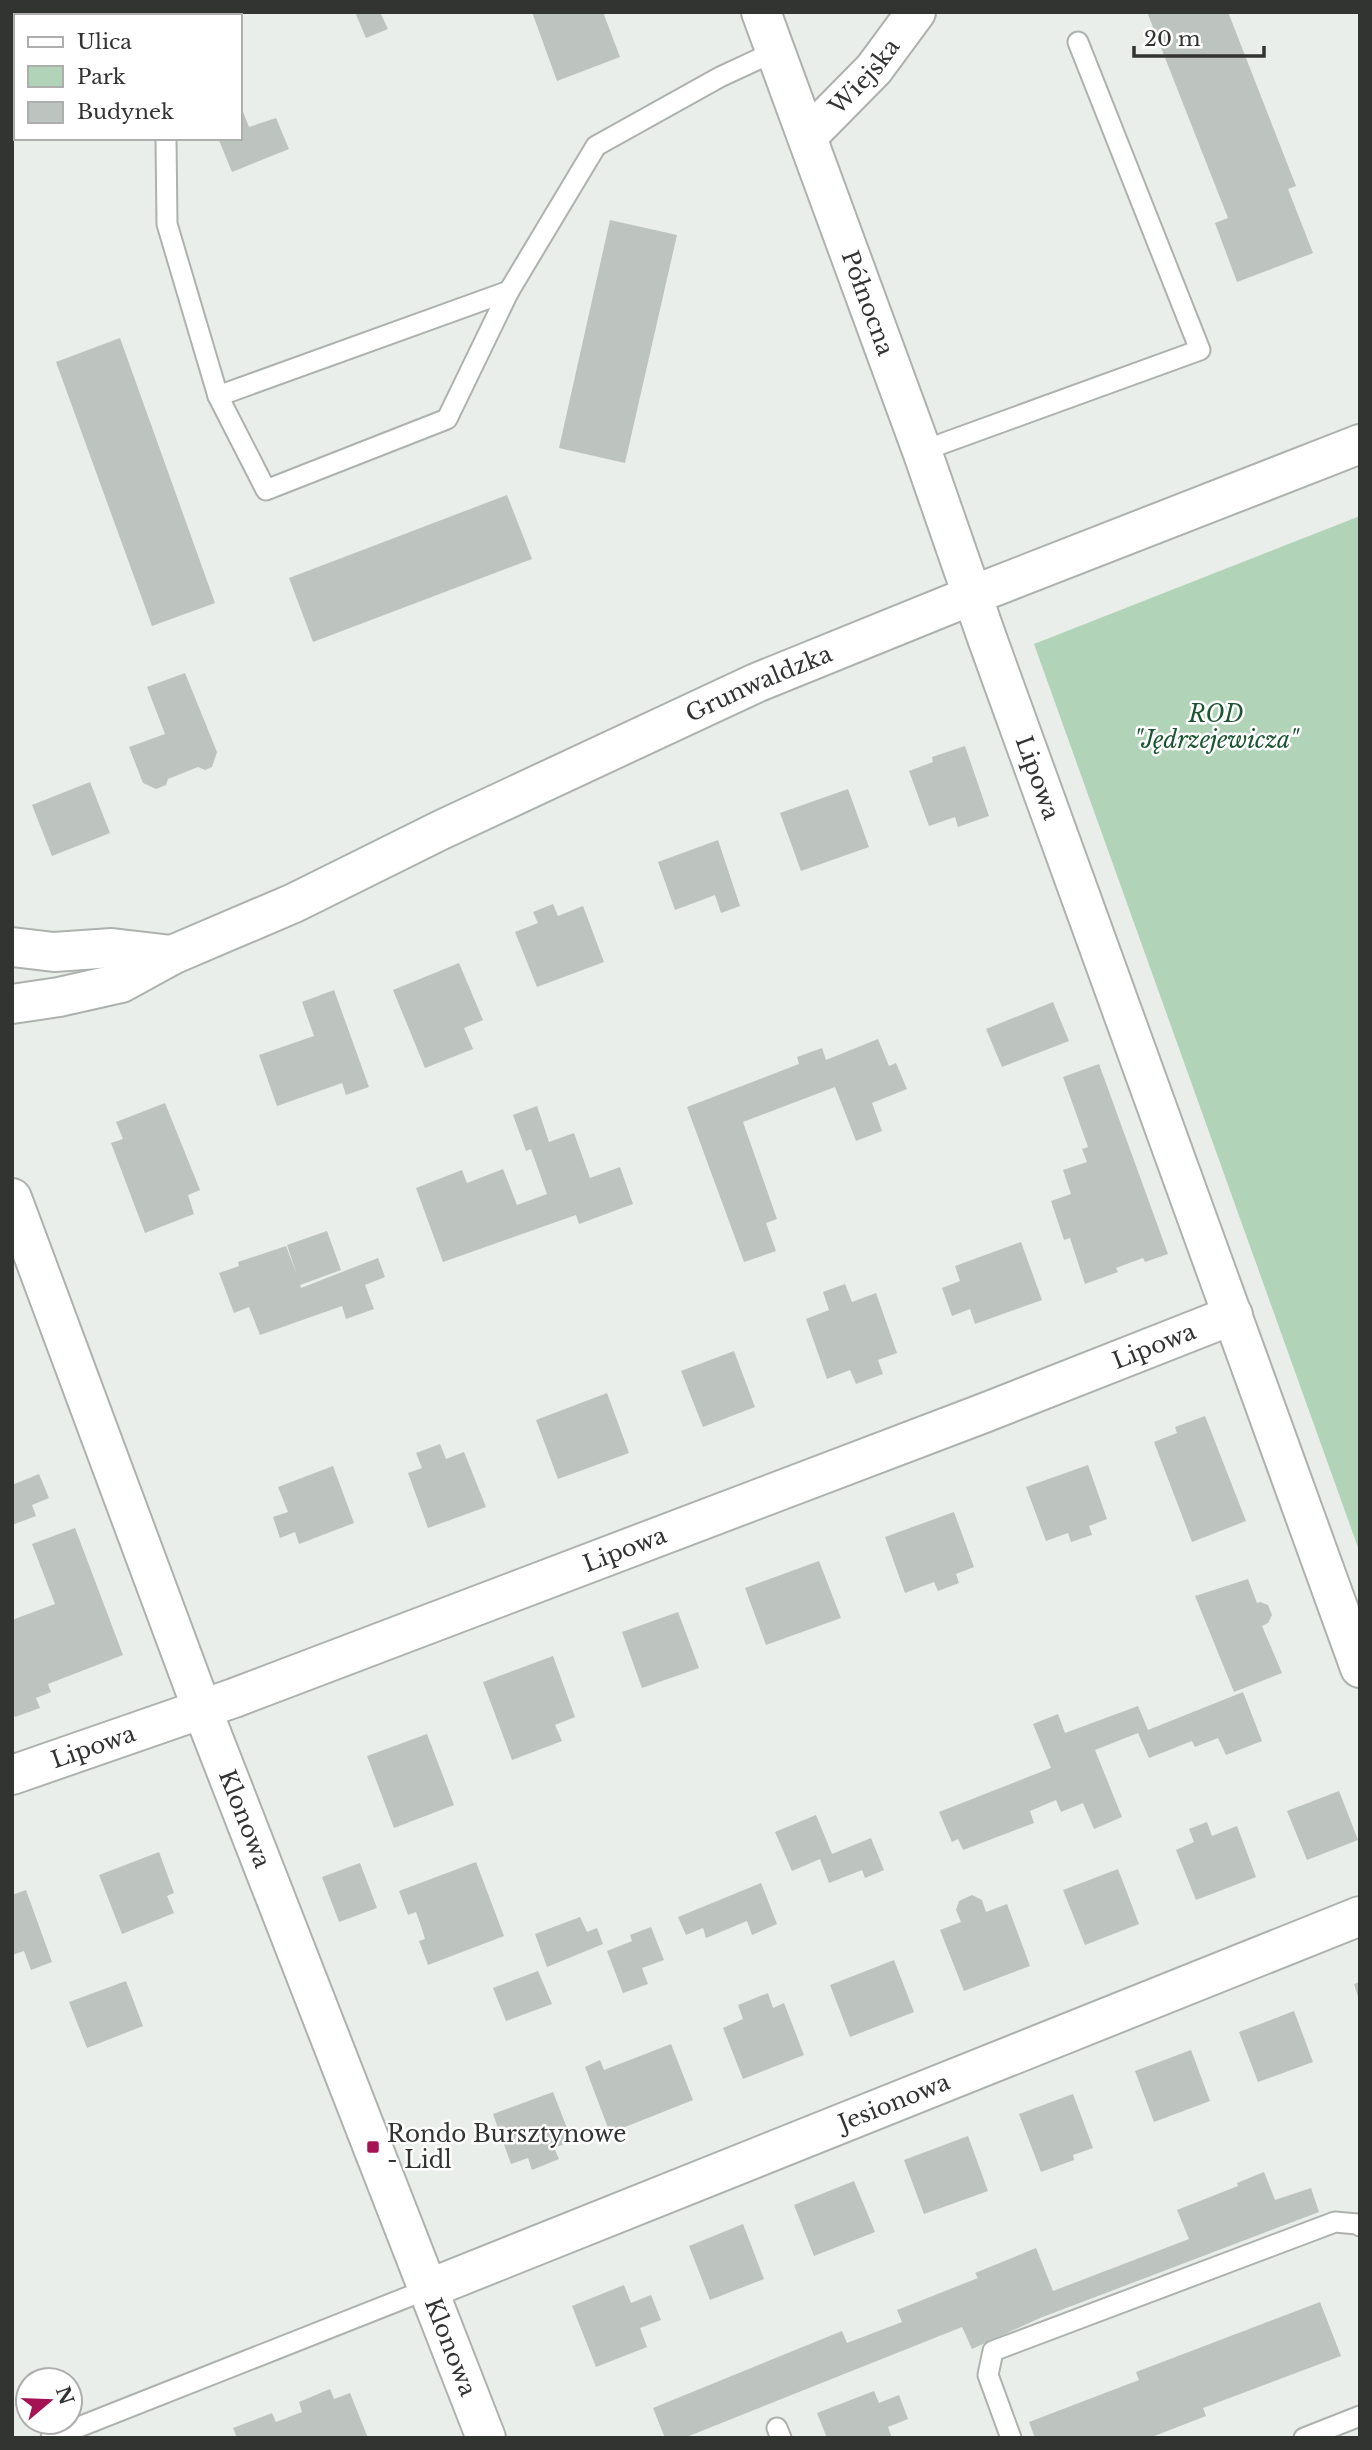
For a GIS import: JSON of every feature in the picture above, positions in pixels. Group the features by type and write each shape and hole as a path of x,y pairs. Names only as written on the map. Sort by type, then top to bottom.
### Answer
{"street":[{"name":"Północna","path":"761,12 973,595"},
{"name":"Wiejska","path":"808,136 874,69 916,12"},
{"name":"Grunwaldzka","path":"12,1004 121,983 172,955 294,903 441,830 756,683 1360,444"},
{"name":"Lipowa","path":"973,595 1360,1668"},
{"name":"Grunwaldzka","path":"12,947 54,952 112,948 172,955"},
{"name":"Klonowa","path":"12,1198 202,1709 485,2438"},
{"name":"Lipowa","path":"12,1775 202,1709 973,1417 1233,1315"},
{"name":"Jesionowa","path":"428,2289 1360,1916"}],"lane":[{"path":"922,451 1200,350 1078,42"},
{"path":"166,140 167,224 218,396 266,490 447,419 509,291 596,146 775,51"},
{"path":"218,396 509,291"},
{"path":"1011,2438 988,2375 993,2351 1335,2222 1360,2226"},
{"path":"51,2438 428,2289"},
{"path":"1304,2438 1360,2416"}],"green space":[{"path":"12,12 87,12 88,14 14,14 12,84"},
{"name":"ROD \"Jędrzejewicza\"","path":"1360,516 1360,1553 1034,644"}],"building":[{"path":"355,12 380,12 388,29 366,38"},
{"path":"532,12 603,12 620,57 557,81"},
{"path":"1147,12 1228,12 1296,186 1288,189 1313,253 1237,282 1215,223 1228,218"},
{"path":"242,109 249,127 276,118 289,149 232,172 219,140 242,140"},
{"path":"610,220 677,235 625,463 559,448"},
{"path":"120,338 215,603 152,626 56,362"},
{"path":"507,495 532,559 313,642 289,578"},
{"path":"185,673 217,752 212,767 205,770 198,767 168,779 166,785 156,789 143,783 129,747 165,734 147,687"},
{"path":"965,746 989,816 958,827 955,817 929,826 909,771 933,762 932,757"},
{"path":"90,782 110,833 52,856 32,805"},
{"path":"848,789 869,847 801,871 780,813"},
{"path":"718,840 740,906 721,913 715,895 675,910 658,862"},
{"path":"553,904 558,916 583,906 604,962 537,987 515,932 538,923 533,912"},
{"path":"459,963 483,1020 464,1028 473,1049 425,1068 393,990"},
{"path":"334,990 369,1087 346,1095 342,1083 277,1106 259,1055 314,1036 302,1002"},
{"path":"1053,1002 1069,1041 1002,1067 986,1029"},
{"path":"878,1039 889,1066 896,1063 907,1089 872,1103 882,1131 856,1141 835,1087 743,1122 777,1219 766,1223 776,1251 744,1262 687,1107 799,1064 797,1057 822,1048 826,1060"},
{"path":"1099,1064 1168,1254 1145,1262 1143,1258 1116,1268 1118,1272 1085,1284 1070,1238 1064,1240 1051,1201 1071,1194 1063,1170 1087,1162 1082,1149 1088,1147 1063,1077"},
{"path":"165,1103 200,1190 188,1195 194,1214 145,1233 111,1143 123,1139 116,1122"},
{"path":"537,1106 549,1142 574,1133 590,1178 620,1167 633,1204 579,1224 576,1215 443,1262 416,1188 462,1170 467,1183 503,1169 517,1205 547,1194 531,1149 526,1151 513,1115"},
{"path":"327,1231 341,1270 300,1285 301,1288 378,1258 385,1277 365,1285 374,1309 346,1319 342,1306 260,1335 249,1307 234,1313 219,1273 239,1266 238,1262 286,1246 297,1275 287,1245"},
{"path":"1021,1242 1042,1300 975,1324 970,1309 952,1316 942,1288 960,1281 955,1266"},
{"path":"845,1284 852,1302 876,1293 897,1353 878,1360 883,1374 856,1384 850,1370 827,1379 806,1319 829,1310 823,1292"},
{"path":"734,1351 755,1407 703,1427 681,1371"},
{"path":"607,1393 629,1453 558,1479 536,1420"},
{"path":"1205,1416 1246,1521 1192,1542 1154,1442 1177,1433 1175,1427"},
{"path":"440,1444 446,1459 464,1452 486,1507 428,1528 408,1473 422,1468 416,1453"},
{"path":"1088,1465 1107,1519 1089,1526 1092,1535 1071,1542 1068,1533 1046,1541 1026,1487"},
{"path":"333,1466 354,1523 299,1544 295,1532 280,1538 273,1517 288,1512 278,1487"},
{"path":"39,1474 49,1498 32,1505 36,1516 12,1525 12,1485"},
{"path":"954,1512 974,1567 956,1574 959,1583 938,1591 934,1582 905,1593 885,1537"},
{"path":"75,1528 123,1655 48,1684 51,1692 36,1698 40,1708 15,1717 12,1710 12,1620 55,1604 32,1544"},
{"path":"819,1561 841,1618 766,1645 745,1588"},
{"path":"1248,1579 1257,1603 1268,1605 1272,1615 1268,1623 1262,1626 1282,1673 1234,1692 1195,1596"},
{"path":"678,1612 699,1668 642,1688 622,1632"},
{"path":"553,1656 575,1717 555,1725 562,1741 512,1760 483,1682"},
{"path":"1243,1692 1262,1741 1226,1755 1218,1738 1195,1747 1192,1741 1149,1758 1138,1733 1095,1750 1122,1817 1094,1829 1083,1803 1061,1812 1056,1800 1030,1811 1034,1823 963,1850 958,1839 952,1842 939,1812 1051,1768 1033,1724 1058,1714 1065,1733 1138,1706 1148,1730"},
{"path":"427,1734 454,1805 394,1828 367,1756"},
{"path":"1339,1791 1358,1840 1307,1860 1287,1811"},
{"path":"816,1815 832,1854 871,1838 884,1870 865,1878 862,1870 829,1883 820,1859 792,1871 775,1832"},
{"path":"1207,1822 1212,1836 1237,1826 1256,1877 1196,1900 1176,1850 1194,1842 1189,1829"},
{"path":"159,1852 174,1893 167,1896 174,1913 122,1934 99,1875"},
{"path":"476,1862 504,1936 428,1965 419,1941 425,1939 416,1912 408,1915 399,1891"},
{"path":"360,1863 377,1908 339,1922 322,1877"},
{"path":"1118,1869 1139,1924 1085,1945 1063,1890"},
{"path":"761,1883 777,1924 752,1935 747,1921 706,1938 703,1928 686,1935 678,1917"},
{"path":"26,1890 52,1962 31,1970 24,1951 12,1955 12,1895"},
{"path":"972,1895 982,1900 986,1912 1007,1904 1030,1966 964,1991 940,1930 961,1922 956,1910 959,1901"},
{"path":"580,1917 587,1932 597,1928 603,1944 547,1967 535,1934"},
{"path":"651,1927 664,1960 642,1968 648,1984 623,1993 607,1951 632,1941 630,1935"},
{"path":"894,1960 914,2012 850,2037 830,1985"},
{"path":"538,1971 552,2004 506,2021 493,1988"},
{"path":"126,1981 143,2026 87,2048 69,2002"},
{"path":"1360,1982 1360,2000 1359,2000 1354,1984"},
{"path":"768,1993 773,2008 784,2003 804,2055 743,2079 723,2028 743,2019 738,2005"},
{"path":"1294,2011 1313,2062 1258,2082 1239,2032"},
{"path":"671,2044 693,2100 610,2133 585,2067 600,2060 604,2070"},
{"path":"1191,2050 1210,2101 1154,2122 1135,2071"},
{"path":"553,2092 572,2141 554,2148 559,2159 532,2170 528,2158 511,2164 493,2114"},
{"path":"1073,2094 1093,2148 1073,2155 1074,2160 1041,2172 1019,2114"},
{"path":"968,2136 988,2191 924,2214 904,2160"},
{"path":"1264,2172 1275,2200 1311,2188 1319,2212 1040,2318 972,2349 962,2327 684,2438 665,2438 653,2408 842,2331 847,2343 902,2322 897,2310 978,2278 975,2273 1036,2248 1053,2291 1189,2239 1177,2210 1238,2186 1237,2183"},
{"path":"854,2181 875,2232 814,2256 794,2205"},
{"path":"743,2224 764,2279 710,2300 689,2246"},
{"path":"624,2285 631,2303 651,2295 661,2320 640,2328 647,2347 596,2367 572,2306"},
{"path":"1320,2302 1341,2356 1203,2408 1206,2416 1149,2438 1035,2438 1029,2422 1139,2380 1136,2372"},
{"path":"330,2389 334,2399 350,2393 368,2438 237,2438 233,2428 272,2413 276,2422 302,2412 299,2402"},
{"path":"874,2391 879,2403 899,2395 908,2419 888,2427 892,2438 827,2438 817,2413"}],"place":[{"name":"Rondo Bursztynowe - Lidl","path":"373,2147"}]}
